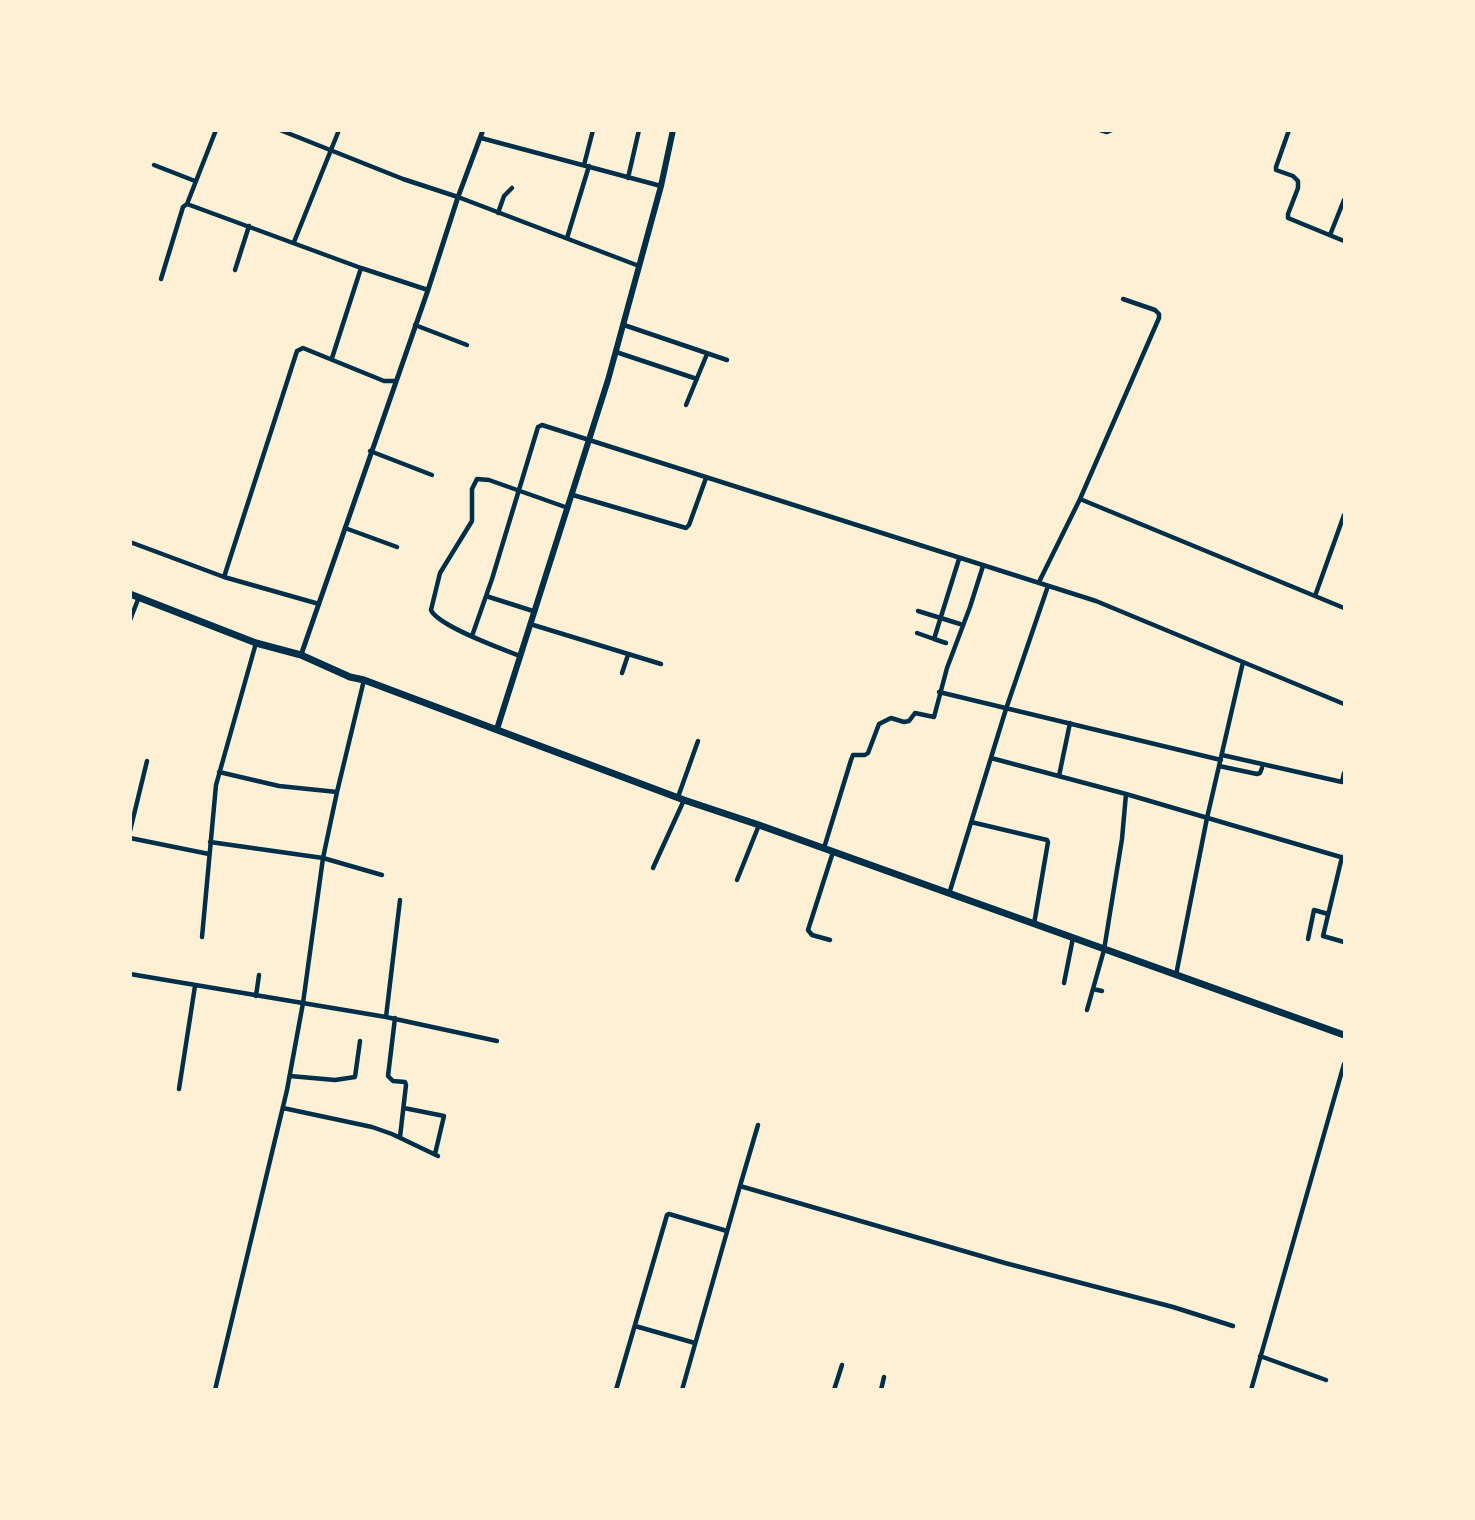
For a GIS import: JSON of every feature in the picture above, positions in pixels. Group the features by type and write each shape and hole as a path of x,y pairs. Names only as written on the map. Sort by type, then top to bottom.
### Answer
{"highway":[{"path":"130,594 256,643 301,656 352,678 364,680 681,798 1344,1035"}],"main road":[{"path":"497,729 601,405 661,186 674,130"}],"street":[{"path":"161,279 183,207 188,204 216,130"},
{"path":"280,130 403,179 458,197 639,266"},
{"path":"294,242 339,130"},
{"path":"301,656 370,451 483,130"},
{"path":"567,238 593,130"},
{"path":"628,178 639,130"},
{"path":"1100,130 1107,132 1112,130"},
{"path":"1289,130 1275,167 1276,170 1293,176 1298,181 1298,188 1287,216 1290,220 1344,240"},
{"path":"480,138 661,186"},
{"path":"154,165 195,181"},
{"path":"498,213 504,196 512,188"},
{"path":"1330,235 1344,200"},
{"path":"188,204 361,268 428,290"},
{"path":"235,270 249,226"},
{"path":"332,358 361,268"},
{"path":"1039,582 1080,499 1159,318 1155,310 1123,299"},
{"path":"415,325 466,345"},
{"path":"624,325 727,360"},
{"path":"224,578 297,351 302,348 332,358 384,381 396,381"},
{"path":"616,352 697,379"},
{"path":"686,405 707,354"},
{"path":"472,636 539,426 542,425 1096,601 1344,704"},
{"path":"370,451 432,475"},
{"path":"520,656 485,643 432,614 434,593 440,573 472,521 472,489 477,479 481,478 519,489 568,508"},
{"path":"573,495 686,528 706,478"},
{"path":"1080,499 1343,608 1344,600"},
{"path":"1315,596 1344,515"},
{"path":"345,528 397,547"},
{"path":"130,542 224,578 319,604"},
{"path":"934,639 959,559"},
{"path":"824,848 853,755 868,753 879,724 891,718 904,722 909,721 915,713 934,717 939,692 983,566"},
{"path":"949,894 1006,709 1048,586"},
{"path":"486,596 533,611"},
{"path":"130,620 139,597"},
{"path":"918,611 960,624"},
{"path":"530,624 661,664"},
{"path":"917,633 946,643"},
{"path":"202,937 213,805 219,772 256,643"},
{"path":"622,673 628,655"},
{"path":"1176,975 1207,818 1243,662"},
{"path":"215,1389 290,1076 303,1003 323,858 364,680"},
{"path":"939,692 1220,760 1342,782 1344,773"},
{"path":"1059,776 1070,723"},
{"path":"653,868 681,798 698,741"},
{"path":"991,758 1126,794 1343,858 1323,936 1344,942"},
{"path":"1220,760 1257,774 1262,768"},
{"path":"130,831 147,761"},
{"path":"219,772 279,786 337,792"},
{"path":"1087,1010 1104,950 1122,839 1126,794"},
{"path":"971,822 1047,840 1034,924"},
{"path":"737,880 759,825"},
{"path":"130,838 209,854"},
{"path":"210,842 323,858 382,874"},
{"path":"830,940 812,935 808,930 833,852"},
{"path":"386,1017 400,900"},
{"path":"1308,939 1314,910 1328,914"},
{"path":"1064,983 1073,938"},
{"path":"130,974 395,1018 497,1041"},
{"path":"256,996 259,975"},
{"path":"179,1089 195,986"},
{"path":"1093,989 1102,991"},
{"path":"395,1018 388,1076 393,1081 405,1082 400,1137"},
{"path":"290,1076 335,1080 355,1077 360,1041"},
{"path":"1251,1389 1344,1064"},
{"path":"283,1108 372,1127 400,1137 436,1155 444,1116 404,1108"},
{"path":"682,1389 758,1125"},
{"path":"740,1186 1005,1263 1173,1307 1233,1326"},
{"path":"616,1389 667,1215 726,1231"},
{"path":"635,1326 695,1343"},
{"path":"1260,1356 1326,1380"},
{"path":"834,1389 842,1365"},
{"path":"881,1389 884,1377"}]}
